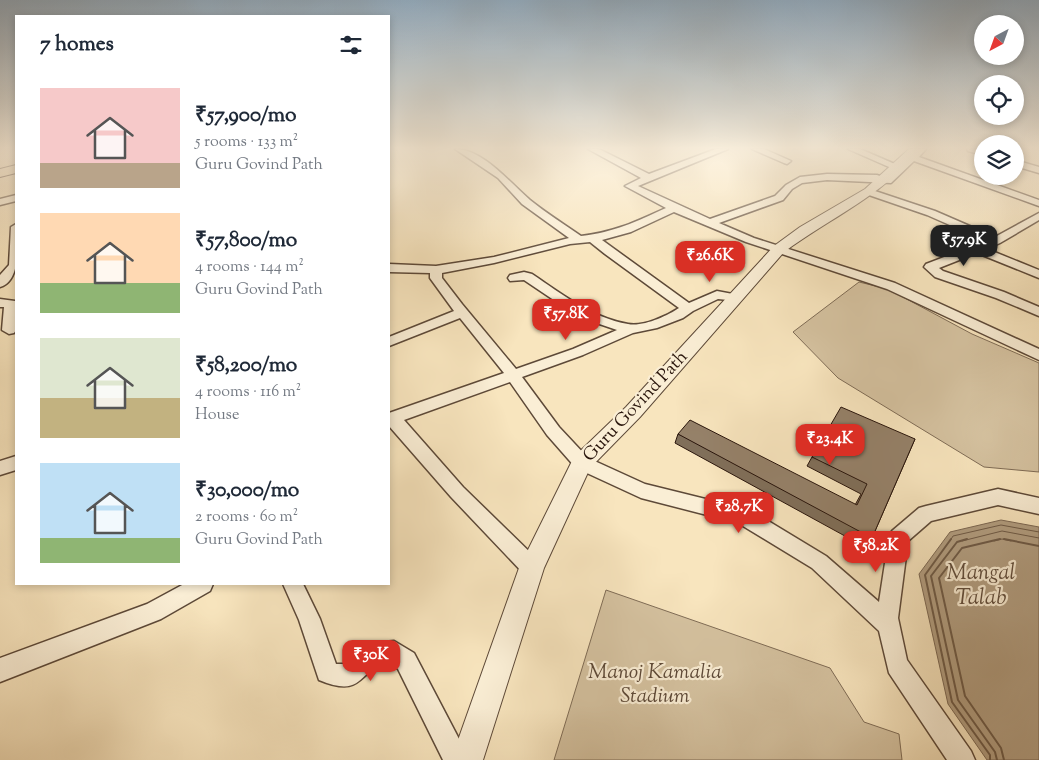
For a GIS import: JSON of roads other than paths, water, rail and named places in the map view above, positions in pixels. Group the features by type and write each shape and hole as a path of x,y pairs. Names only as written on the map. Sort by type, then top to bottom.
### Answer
{"street":[{"path":"509,184 526,202 579,240"},
{"path":"633,184 630,186 674,208 750,240 891,286 1039,354"},
{"path":"710,223 782,197 793,184"},
{"name":"Guru Govind Path","path":"467,760 532,568 582,463 633,412 779,249 805,230 850,205 874,184"},
{"path":"890,184 931,213 996,241"},
{"path":"993,184 1039,203"},
{"path":"0,202 15,198"},
{"path":"390,268 436,270 494,260 628,230 674,208"},
{"path":"1039,216 996,241 930,267 939,274 1000,295 1039,312"},
{"path":"593,238 609,252 688,308"},
{"path":"975,248 1039,274"},
{"path":"0,283 15,265"},
{"path":"436,270 436,278 461,313 514,376 553,431 582,463 641,490 744,516 819,562 889,626"},
{"path":"514,278 524,276 584,314 629,329"},
{"path":"390,419 514,376 608,340 629,329 652,325 717,296 734,298"},
{"path":"0,303 6,303 11,307 8,331"},
{"path":"390,342 461,313"},
{"path":"390,419 397,423 457,492 532,568"},
{"path":"0,468 15,463"},
{"path":"962,760 897,665 888,618 899,537 926,514 998,497 1039,506"},
{"path":"0,670 153,612 201,585"},
{"path":"293,585 309,619 327,672 337,678 347,676 377,654 394,652 406,661 457,760"}],"water":[{"name":"Mangal Talab","path":"1001,520 1039,527 1039,760 987,760 948,704 919,574 950,532"}],"park label":[{"name":"Manoj Kamalia Stadium","path":"655,685"}]}
